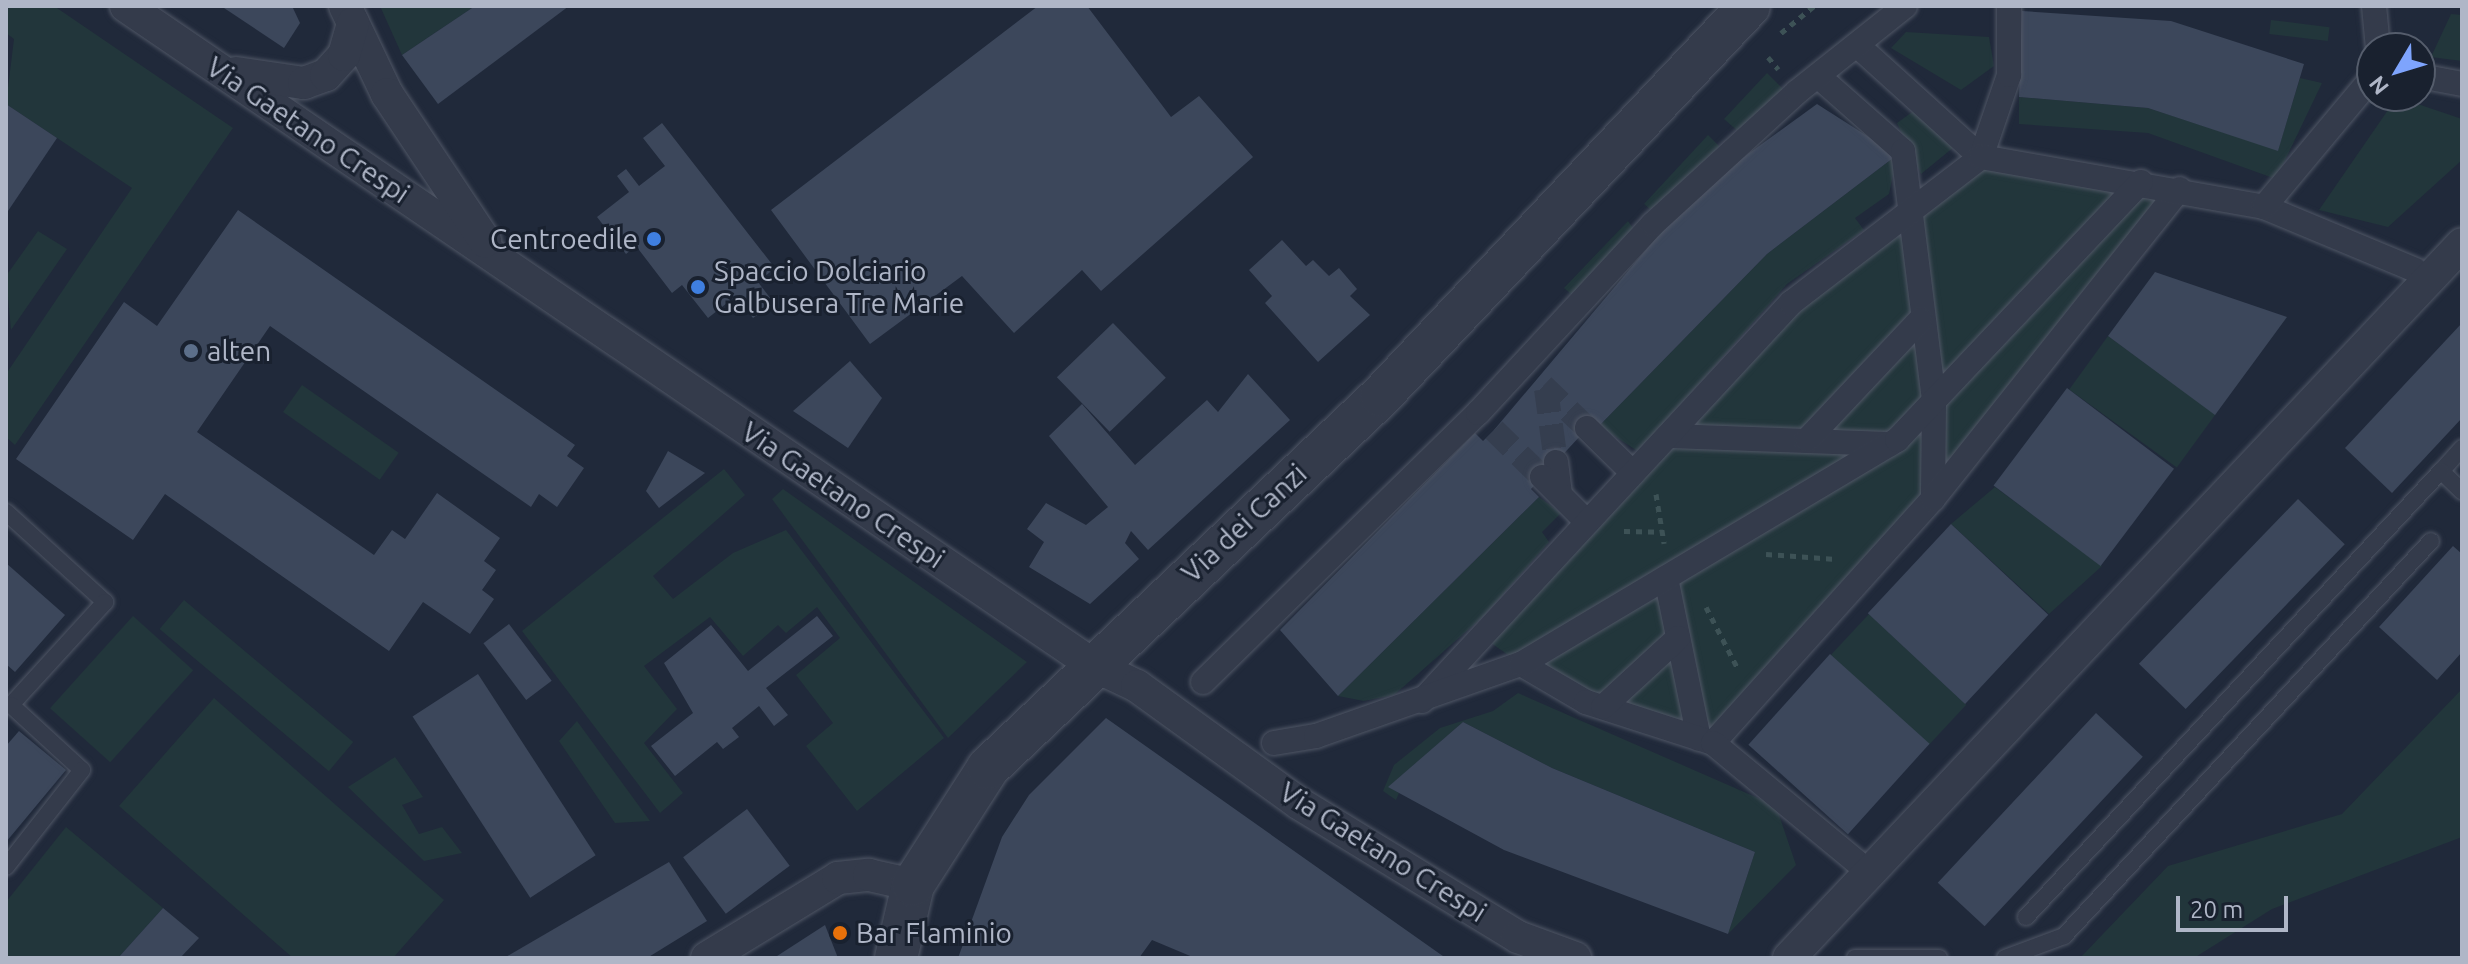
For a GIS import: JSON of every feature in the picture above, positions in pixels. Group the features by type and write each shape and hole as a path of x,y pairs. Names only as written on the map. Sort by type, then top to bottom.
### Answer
{"street":[{"name":"Via Gaetano Crespi","path":"126,6 1093,665 1137,686 1300,804 1518,937 1575,958"},
{"name":"Via dei Canzi","path":"896,958 913,885 988,768 1093,665 1381,396 1749,6"},
{"path":"1203,682 1486,422 1531,374 1653,224 1818,76 1905,6"},
{"path":"1422,701 1791,303 1909,207 1981,157 2009,75 2009,6"},
{"path":"2374,6 2376,32"},
{"path":"217,68 304,83 326,75 344,55 349,14"},
{"path":"349,14 431,168 498,260"},
{"path":"1858,46 1981,157 2141,182 2264,207 2415,270"},
{"path":"1818,76 1903,151 1920,320 1934,401 1933,499"},
{"path":"2436,79 2462,84"},
{"path":"2264,207 2356,97"},
{"path":"1274,743 1422,701 1521,664 1890,444 2141,182"},
{"path":"1706,741 1754,698 1933,499 2180,189"},
{"path":"1789,958 2462,244"},
{"path":"1807,440 1920,320"},
{"path":"1587,428 1633,473"},
{"path":"1669,436 1890,444"},
{"path":"1549,470 1560,495 1587,522"},
{"path":"1673,574 1678,638 1706,741"},
{"path":"1603,707 1678,638"},
{"path":"1521,664 1603,707 1706,741 1857,862"},
{"path":"707,958 838,878 869,875 913,885"}],"lane":[{"path":"2026,917 2462,448"},
{"path":"2441,471 2462,491"},
{"path":"6,512 105,602 11,705 82,770 6,867"},
{"path":"2005,958 2064,936 2431,541"},
{"path":"1855,958 1939,958"}],"path":[{"path":"1650,455 1673,574 1754,698"},
{"path":"1713,550 1876,562"}],"green space":[{"path":"6,6 54,6 233,128 15,445 6,437 6,374 132,188 6,104 14,39 6,33"},
{"path":"380,6 475,6 402,55"},
{"path":"2451,14 2462,15 2462,61 2436,58 2436,46"},
{"path":"2271,20 2330,27 2328,41 2269,34"},
{"path":"1906,32 1989,37 1994,66 1961,90 1891,48"},
{"path":"1767,73 1786,92 1740,133 1724,119"},
{"path":"2300,78 2322,83 2276,179 2148,133 2019,124 2019,97 2148,108 2278,150"},
{"path":"1915,110 1954,147 1921,174 1897,123"},
{"path":"2436,110 2462,119 2462,160 2388,227 2319,210 2387,112"},
{"path":"1708,135 1720,147 1651,210 1644,204"},
{"path":"1897,155 1889,194 1855,218 1864,230 1787,284 1639,452 1599,426 1767,254"},
{"path":"1981,157 2180,189 1713,743 1521,664 1481,636 1791,303"},
{"path":"1628,221 1635,231 1572,295 1564,288"},
{"path":"38,231 67,249 11,330 6,276"},
{"path":"2108,336 2216,414 2177,468 2069,389"},
{"path":"302,385 399,453 380,480 283,412"},
{"path":"724,469 745,495 653,576 673,599 733,553 786,530 944,738 857,811 806,746 833,723 796,675 840,638 817,607 786,633 778,625 743,656 710,617 644,666 677,709 644,743 683,793 660,813 522,631"},
{"path":"1995,487 2102,566 2049,614 1951,524"},
{"path":"783,489 1027,662 948,738 772,499"},
{"path":"1539,497 1561,513 1542,532 1549,542 1485,615 1394,695 1364,701 1338,696"},
{"path":"184,600 353,742 329,771 160,629"},
{"path":"1869,614 1966,705 1928,746 1831,655"},
{"path":"133,616 193,670 110,762 50,708"},
{"path":"2462,689 2462,837 2272,909 2194,958 2080,958 2168,866 2342,814"},
{"path":"1518,693 1776,806 1796,865 1728,934 1755,852 1552,768 1463,722 1389,787 1399,793 1396,800 1383,791 1394,765 1440,728 1493,711"},
{"path":"214,698 444,900 393,958 293,958 119,806"},
{"path":"577,721 650,821 615,823 559,741"},
{"path":"395,757 423,797 402,805 419,834 442,827 462,853 424,861 348,787"},
{"path":"66,827 163,908 118,958 6,958 6,902"}],"building":[{"path":"221,6 292,6 300,23 284,48"},
{"path":"475,6 569,6 438,104 402,55"},
{"path":"1038,6 1087,6 1171,117 1199,96 1253,157 1101,291 1082,270 1014,333 962,276 870,344 771,210"},
{"path":"2022,11 2171,21 2304,64 2278,151 2148,108 2019,97"},
{"path":"6,104 57,138 6,214"},
{"path":"1817,104 1897,155 1767,254 1599,426 1594,421 1531,489 1539,497 1338,696 1280,630 1475,433 1483,441 1494,430 1693,194"},
{"path":"662,123 775,268 758,282 774,303 753,318 736,296 708,318 682,285 672,293 636,246 626,254 597,217 629,192 617,176 626,169 639,186 665,166 643,138"},
{"path":"238,210 575,445 567,456 584,468 557,507 539,494 531,507 270,326 197,432 374,555 392,530 405,539 437,493 500,538 484,561 496,570 482,590 494,599 470,634 423,602 389,651 165,494 133,540 16,459 124,302 157,326"},
{"path":"1282,240 1306,266 1313,260 1329,276 1339,268 1357,289 1350,296 1370,315 1318,362 1265,303 1272,296 1249,270"},
{"path":"2155,272 2287,317 2215,415 2108,336"},
{"path":"1113,323 1166,378 1110,432 1057,377"},
{"path":"2462,323 2462,418 2392,493 2345,448"},
{"path":"850,361 882,398 848,448 793,411"},
{"path":"1248,374 1290,420 1148,550 1131,531 1125,543 1139,559 1090,604 1029,567 1044,542 1027,529 1046,503 1086,525 1108,507 1049,436 1082,404 1135,465 1207,400 1218,412"},
{"path":"2067,388 2174,469 2101,566 1994,485"},
{"path":"668,451 705,473 659,508 646,491"},
{"path":"2298,499 2345,544 2186,709 2139,664"},
{"path":"1951,524 2048,615 1965,704 1868,613"},
{"path":"2453,546 2462,554 2462,652 2437,680 2379,627"},
{"path":"6,563 65,615 15,672 6,664"},
{"path":"817,616 833,636 766,688 788,715 774,726 759,706 732,728 739,737 723,749 717,742 675,776 651,746 693,713 664,663 711,625 748,671"},
{"path":"509,624 552,681 526,700 483,643"},
{"path":"1830,654 1930,744 1848,834 1748,745"},
{"path":"478,674 596,855 530,898 413,716"},
{"path":"2096,713 2143,757 1985,926 1938,883"},
{"path":"1106,718 1446,958 1195,958 1152,940 1139,958 958,958 1002,837 1029,795"},
{"path":"1463,722 1552,768 1755,852 1728,934 1504,850 1388,787"},
{"path":"19,731 66,770 6,842 6,746"},
{"path":"747,809 790,866 726,914 683,857"},
{"path":"669,862 707,921 647,958 504,958"},
{"path":"163,908 199,938 180,958 118,958"},
{"path":"825,925 838,958 774,958"}],"tunnel":[{"path":"1543,386 1587,428"},
{"path":"1546,389 1556,462"},
{"path":"1494,430 1542,477"}],"place":[{"name":"Centroedile","path":"654,239"},
{"name":"Spaccio Dolciario Galbusera Tre Marie","path":"698,287"},
{"name":"alten","path":"191,351"},
{"name":"Bar Flaminio","path":"840,933"}]}
